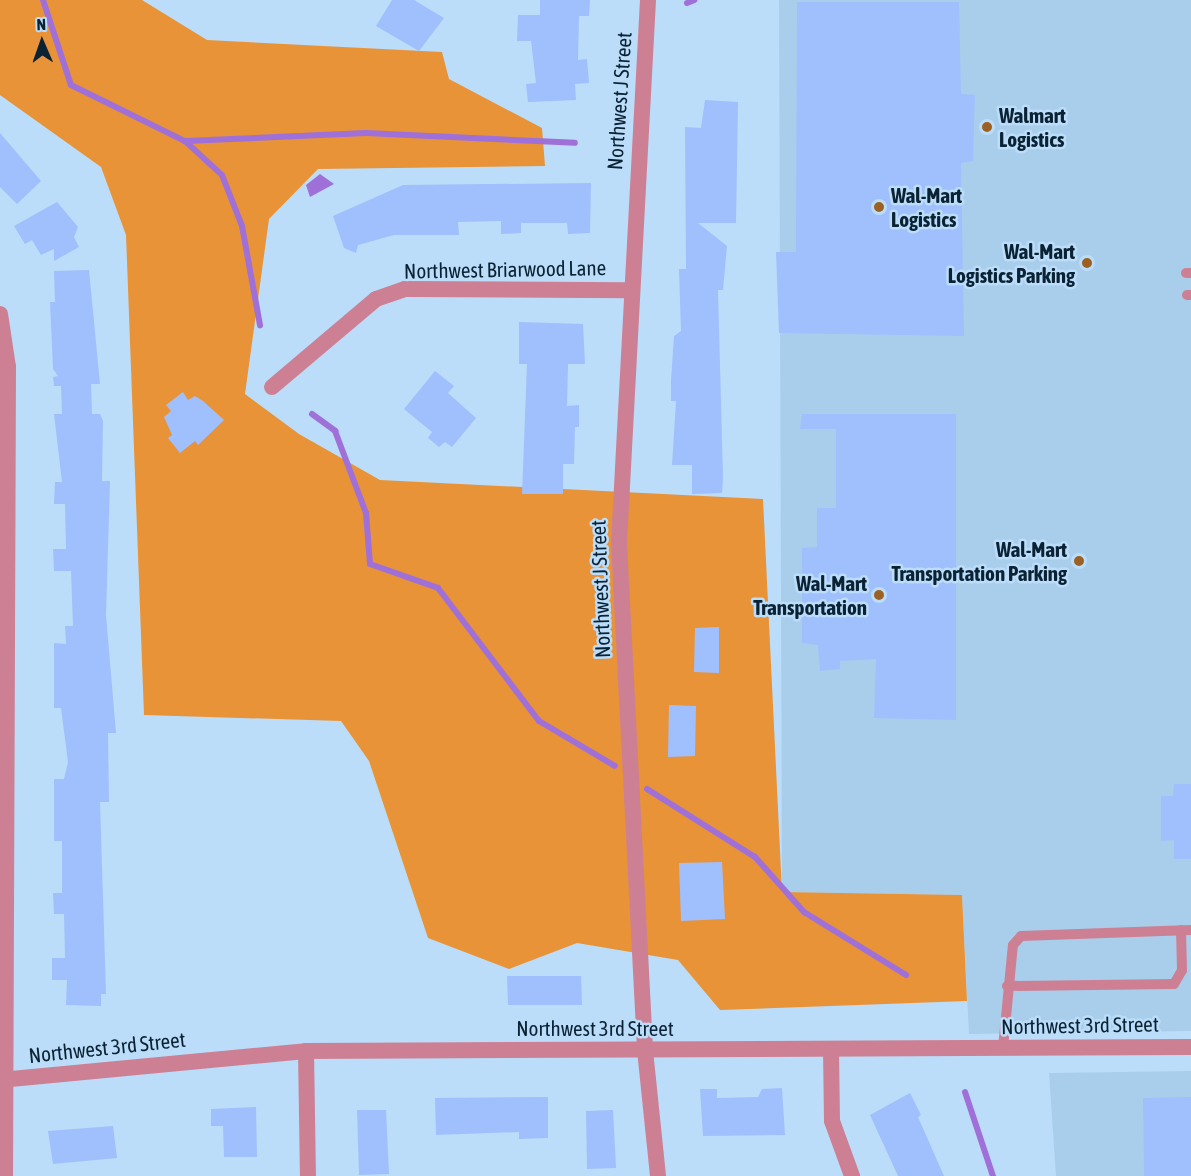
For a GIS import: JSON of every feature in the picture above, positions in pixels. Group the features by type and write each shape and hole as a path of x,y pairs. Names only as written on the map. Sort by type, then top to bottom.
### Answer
{"street":[{"name":"Northwest J Street","path":"648,0 628,290 619,543 645,1050 658,1176"},
{"name":"Northwest Briarwood Lane","path":"272,387 376,299 405,289 628,290"},
{"path":"0,314 8,367 2,657 1,923 5,1176"},
{"name":"Northwest 3rd Street","path":"3,1080 306,1051 1191,1047"},
{"path":"831,1049 832,1122 852,1176"},
{"path":"306,1051 308,1176"}],"lane":[{"path":"1003,1048 1007,986 1013,945 1021,936 1186,930 1182,970 1174,984 1007,986"}],"shaded area":[{"path":"0,0 142,0 207,40 442,52 449,79 542,128 545,166 318,169 269,219 245,394 299,434 380,480 763,499 782,892 962,895 967,1001 720,1010 678,960 577,943 509,969 428,938 369,761 341,721 144,715 126,235 101,167 0,95"},
{"path":"779,0 1191,0 1191,1031 969,1034 962,895 782,892"},
{"path":"320,174 334,184 310,197 306,185"},
{"path":"1191,1071 1191,1176 1056,1176 1049,1073"}],"building":[{"path":"392,0 414,0 444,18 419,51 376,26"},
{"path":"540,0 590,0 589,16 579,16 578,60 587,59 589,83 575,84 576,100 528,102 526,84 536,83 531,41 517,41 518,15 540,15"},
{"name":"Wal-Mart Logistics","path":"797,2 959,2 961,94 975,95 973,161 961,163 964,336 779,333 776,252 796,252"},
{"path":"705,100 738,102 736,223 698,223 727,246 723,290 718,290 723,478 722,493 692,494 692,465 672,465 676,401 671,401 671,380 674,336 681,331 679,269 686,269 685,127 701,128"},
{"path":"0,133 41,181 17,204 0,187"},
{"path":"591,183 590,233 568,234 567,223 521,223 521,233 501,234 501,221 458,222 459,235 394,235 358,245 356,253 344,248 333,216 403,185"},
{"path":"57,202 78,227 74,237 79,247 54,261 54,249 41,255 32,240 25,244 14,226"},
{"path":"89,270 100,384 91,384 92,414 100,414 103,421 102,481 110,481 106,615 116,733 108,733 109,802 100,802 106,994 101,994 101,1006 66,1005 67,980 52,980 52,958 65,958 64,914 54,914 53,893 62,893 62,841 54,841 54,779 64,779 68,762 61,708 54,708 54,643 66,644 65,626 73,626 71,571 54,571 53,549 66,549 65,504 54,504 55,482 62,482 54,414 62,414 61,386 54,386 53,377 58,376 53,369 50,302 55,302 54,271"},
{"path":"519,322 583,324 585,364 568,364 567,406 579,405 579,427 575,427 574,464 563,464 563,494 522,494 527,364 519,364"},
{"path":"435,371 454,386 448,393 476,418 452,447 445,442 439,447 428,438 432,432 404,409"},
{"path":"183,392 188,400 195,396 203,401 224,420 198,445 195,441 180,453 168,438 172,435 164,417 171,411 166,405"},
{"name":"Wal-Mart Transportation","path":"802,414 956,414 956,720 874,718 876,659 840,661 840,669 820,671 818,645 802,643 802,548 817,547 817,508 836,508 836,429 800,429"},
{"path":"719,627 719,673 694,672 695,628"},
{"path":"669,705 696,706 695,756 668,757"},
{"path":"1174,784 1191,784 1191,859 1174,859 1174,840 1161,841 1161,796 1173,796"},
{"path":"722,862 725,919 681,921 679,863"},
{"path":"507,976 581,976 582,1005 508,1005"},
{"path":"782,1088 785,1135 703,1136 700,1089 717,1089 717,1098 758,1097 762,1089"},
{"path":"910,1093 921,1115 918,1117 944,1176 898,1176 870,1115"},
{"path":"548,1097 548,1138 519,1139 519,1132 436,1135 435,1098"},
{"path":"1191,1097 1191,1176 1144,1176 1143,1098"},
{"path":"256,1107 257,1157 224,1157 223,1126 211,1126 211,1109"},
{"path":"357,1110 386,1110 389,1174 359,1175"},
{"path":"613,1110 616,1168 587,1169 586,1111"},
{"path":"113,1126 117,1158 53,1164 48,1131"}],"waterway":[{"path":"43,0 71,85 185,141 366,133 575,143"},
{"path":"687,3 694,0"},
{"path":"185,141 222,175 242,226 260,325"},
{"path":"312,414 335,431 366,513 370,564 438,588 539,721 615,766"},
{"path":"647,789 755,857 804,912 906,975"},
{"path":"965,1092 993,1176"}],"place":[{"name":"Walmart Logistics","path":"987,127"},
{"name":"Wal-Mart Logistics","path":"879,207"},
{"name":"Wal-Mart Logistics Parking","path":"1087,263"},
{"name":"Wal-Mart Transportation Parking","path":"1079,561"},
{"name":"Wal-Mart Transportation","path":"879,595"}]}
